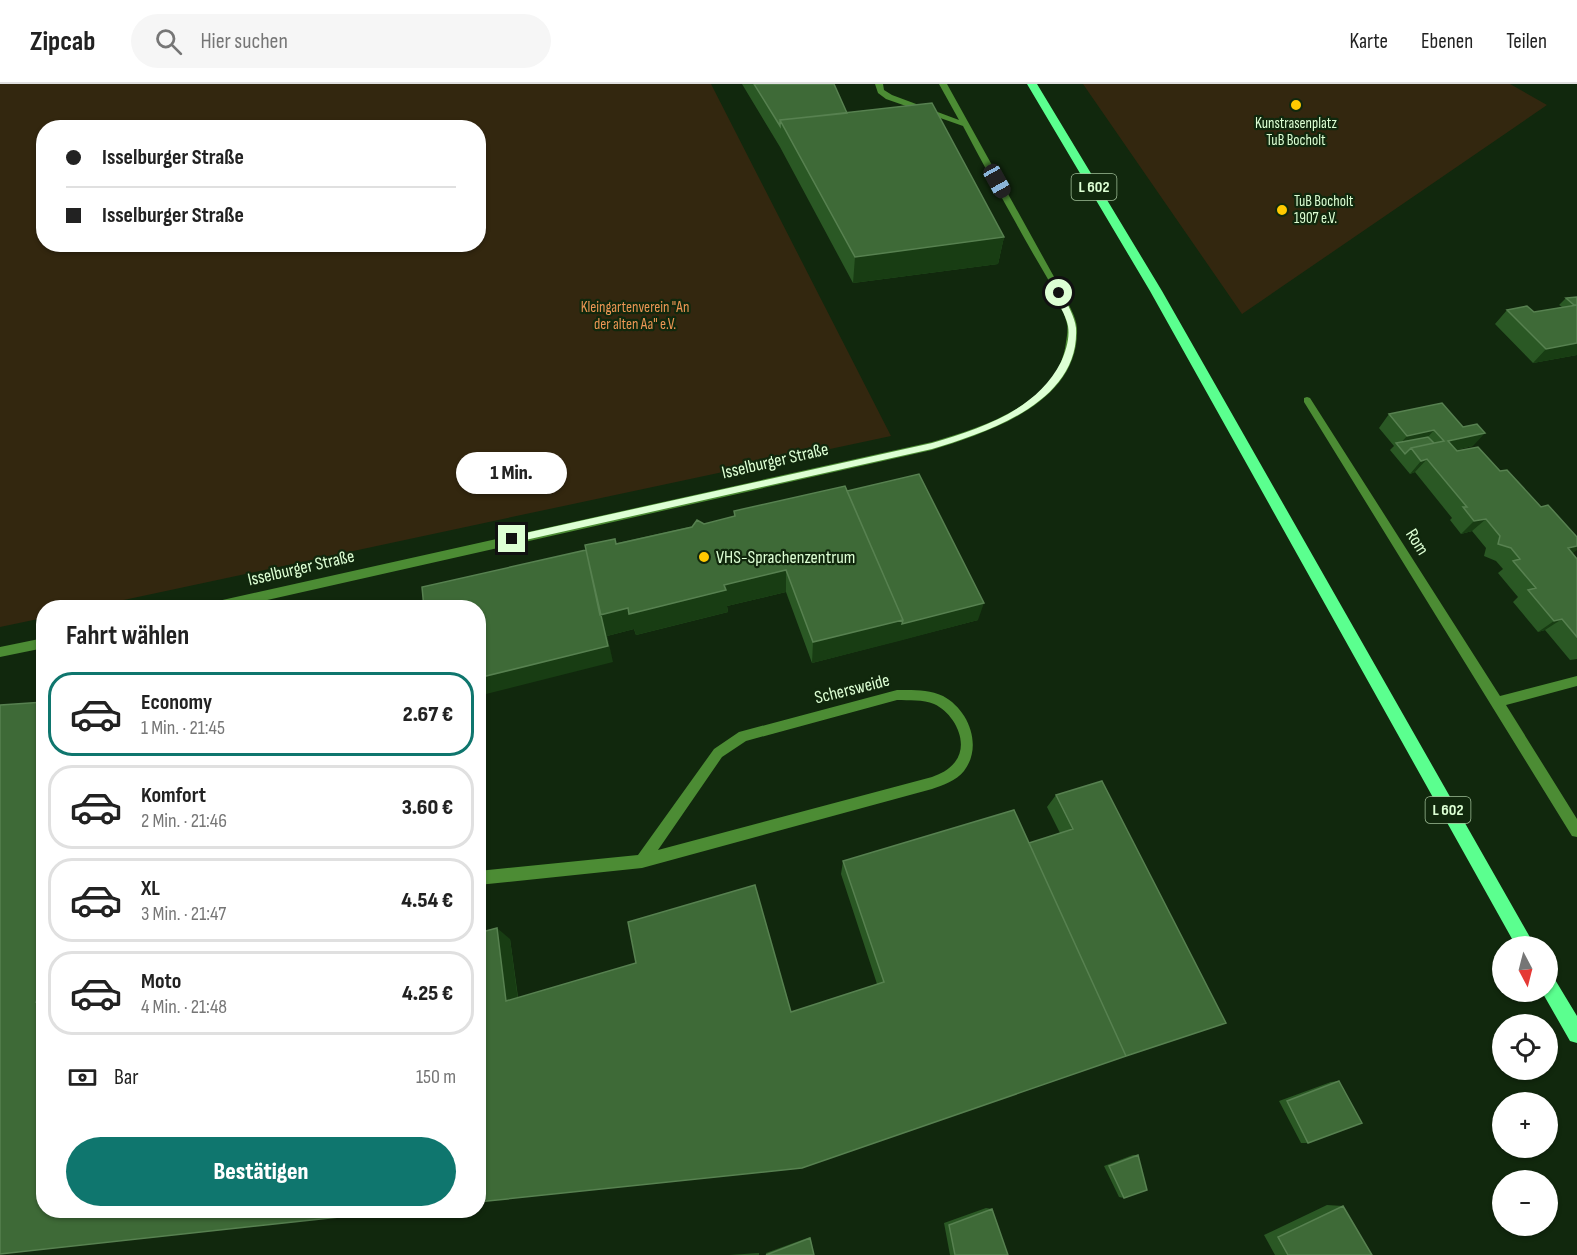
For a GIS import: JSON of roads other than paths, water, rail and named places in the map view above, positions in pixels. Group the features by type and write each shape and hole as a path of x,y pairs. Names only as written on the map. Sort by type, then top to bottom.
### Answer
{"main road":[{"name":"L 602","path":"1032,84 1156,291 1520,936"},
{"path":"1558,1001 1577,1034"}],"street":[{"path":"879,84 881,91 890,97 966,125"},
{"name":"Isselburger Straße","path":"245,600 932,446 980,431 1024,410 1051,385 1059,374 1070,350 1072,326 1059,293 943,84"},
{"name":"Rom","path":"1307,400 1577,831"},
{"path":"0,652 36,645"},
{"path":"1497,702 1577,681"},
{"name":"Schersweide","path":"486,877 642,861 932,783 947,777 960,766 966,751 967,736 962,722 951,709 938,700 897,695 743,736 718,753 642,861"}],"place":[{"name":"Kunstrasenplatz TuB Bocholt","path":"1296,105"},
{"name":"TuB Bocholt 1907 e.V.","path":"1282,210"},
{"name":"VHS-Sprachenzentrum","path":"704,557"}],"park label":[{"name":"Kleingartenverein \"An der alten Aa\" e.V.","path":"635,316"}]}
